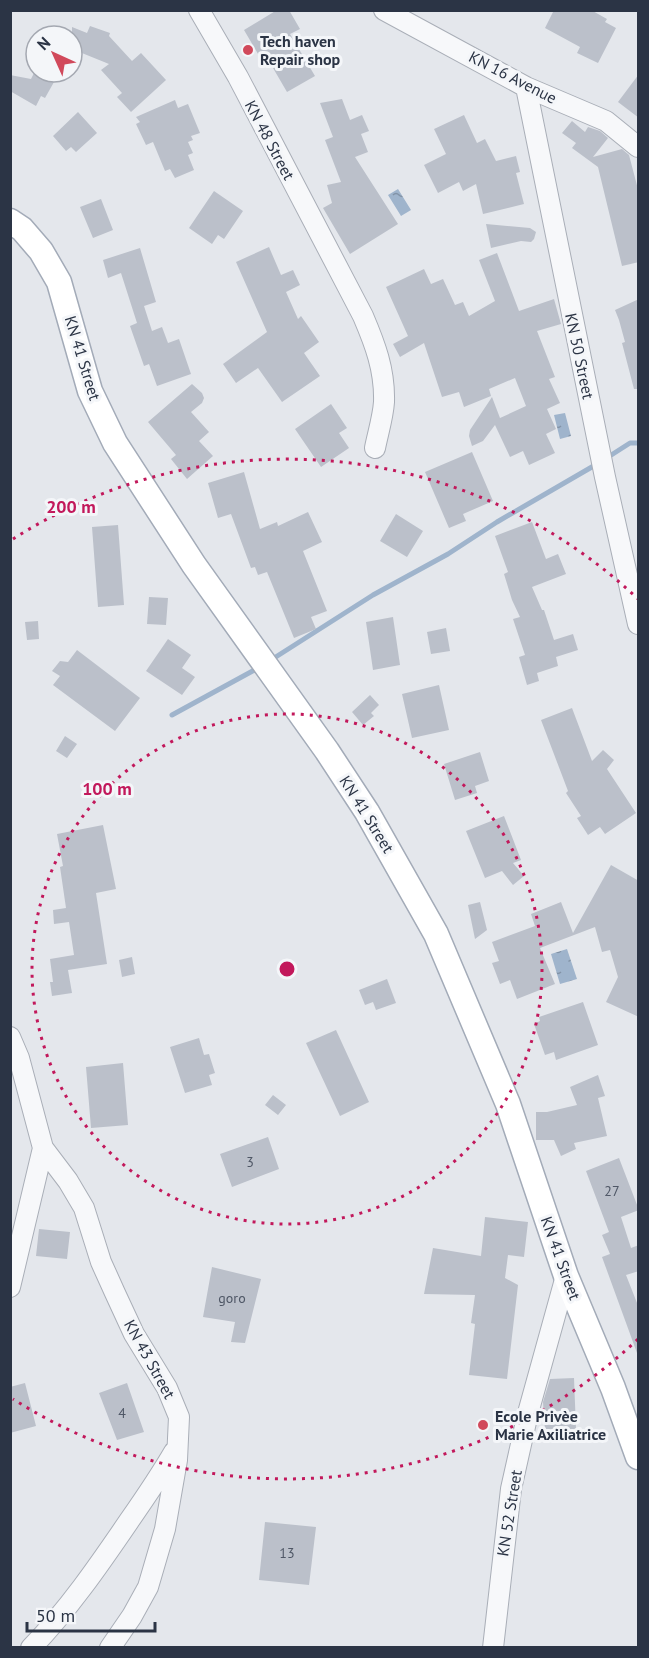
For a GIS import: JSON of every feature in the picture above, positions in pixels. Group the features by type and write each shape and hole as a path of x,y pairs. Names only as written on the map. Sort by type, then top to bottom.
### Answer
{"main road":[{"name":"KN 41 Street","path":"10,221 22,229 41,251 58,282 90,391 115,443 194,565 327,751 367,812 436,934 508,1104 566,1276 639,1457"}],"street":[{"name":"KN 48 Street","path":"199,10 238,77 363,316 379,353 384,404 375,448"},
{"name":"KN 16 Avenue","path":"384,10 526,87 606,122 639,147"},
{"name":"KN 50 Street","path":"526,87 605,477 639,624"},
{"path":"10,1037 19,1058 43,1148 10,1287"},
{"name":"KN 43 Street","path":"43,1148 68,1181 84,1208 101,1262 115,1293 134,1334 167,1388 179,1416 182,1441 165,1529 148,1587 132,1616 110,1647"},
{"name":"KN 52 Street","path":"493,1647 511,1489 528,1413 566,1276"},
{"path":"31,1647 102,1561 182,1441"}],"water":[{"path":"398,189 411,210 401,216 388,195"},
{"path":"565,413 571,436 560,439 554,415"},
{"path":"567,949 577,979 560,984 551,954"}],"building":[{"path":"277,10 289,10 300,29 290,34 315,76 287,92 266,56 261,59 244,30"},
{"path":"554,10 591,10 607,19 605,22 616,28 598,63 577,53 580,47 545,28"},
{"path":"90,26 110,33 109,36 132,61 141,53 166,80 131,112 117,97 122,93 101,70 109,64 84,54 84,32 87,33"},
{"path":"639,74 639,118 618,102"},
{"path":"10,75 24,78 24,84 53,84 45,98 41,96 36,106 10,91"},
{"path":"342,99 350,120 362,115 369,131 361,134 368,152 355,157 398,224 350,254 323,208 332,203 327,185 341,182 325,140 333,137 320,103"},
{"path":"175,100 178,108 188,104 200,133 191,136 193,140 188,142 193,153 188,155 194,170 175,178 170,169 165,171 153,142 146,145 136,124 140,122 136,117"},
{"path":"78,112 97,133 76,152 71,147 66,151 53,136"},
{"path":"464,115 477,143 485,139 496,161 516,156 520,172 516,173 524,204 483,214 476,184 463,191 459,182 438,193 424,165 446,154 434,129"},
{"path":"572,121 585,132 588,127 600,131 608,138 593,157 622,149 629,155 639,193 639,262 622,266 598,167 572,148 576,143 562,133"},
{"path":"214,191 243,211 224,239 218,235 212,244 189,228"},
{"path":"101,199 113,230 93,238 80,207"},
{"path":"486,224 530,228 536,232 531,242 521,241 491,248"},
{"path":"269,247 281,275 293,270 300,285 286,292 298,319 301,316 319,342 304,353 320,376 282,402 258,368 236,383 223,364 267,332 236,262"},
{"path":"140,248 156,302 144,306 152,331 162,327 168,343 179,339 191,374 157,386 149,364 144,366 130,326 137,323 121,273 108,278 103,260"},
{"path":"497,253 519,311 554,299 561,324 537,331 555,377 549,379 560,403 547,409 556,429 546,434 555,453 529,465 523,451 510,457 495,425 483,441 472,446 469,436 470,430 492,397 500,418 526,406 515,378 489,389 491,396 464,407 459,392 442,397 424,343 400,357 393,344 408,336 386,287 424,269 431,284 443,279 455,305 463,302 469,316 495,301 479,260"},
{"path":"639,299 639,389 634,389 622,343 625,342 615,310"},
{"path":"192,384 204,398 202,403 191,412 209,432 199,441 213,456 187,479 171,459 176,455 148,422"},
{"path":"331,404 347,428 339,433 349,448 321,467 295,429"},
{"path":"472,452 493,501 463,514 466,521 449,528 425,472"},
{"path":"244,472 260,529 277,522 278,526 308,512 322,542 303,551 327,611 311,617 316,629 294,638 267,572 258,575 255,567 251,568 231,514 218,518 208,483"},
{"path":"396,514 423,531 407,557 380,541"},
{"path":"532,522 546,559 558,554 566,574 532,587 544,610 554,640 573,634 578,650 556,657 558,666 537,673 539,681 527,685 519,657 525,655 513,619 520,617 512,600 504,574 508,572 495,536"},
{"path":"118,525 124,605 98,607 92,527"},
{"path":"149,597 168,598 166,625 147,624"},
{"path":"393,617 400,665 373,670 366,622"},
{"path":"38,621 39,639 27,640 25,622"},
{"path":"446,628 450,651 431,654 427,632"},
{"path":"168,639 191,655 182,668 195,677 182,695 146,671"},
{"path":"77,650 140,698 115,731 53,685 60,676 52,671 60,661 68,662"},
{"path":"439,685 449,730 412,738 402,694"},
{"path":"370,695 379,705 371,713 374,716 363,725 352,712"},
{"path":"572,708 592,761 603,750 614,760 607,769 636,813 605,834 600,827 588,835 577,818 581,816 566,793 568,791 541,720"},
{"path":"65,736 77,744 67,758 56,751"},
{"path":"480,752 489,781 475,786 477,793 455,800 444,764"},
{"path":"504,816 521,860 513,863 524,876 513,885 502,871 485,878 466,831"},
{"path":"103,825 116,889 96,893 107,964 68,970 72,993 52,996 50,959 74,955 69,922 54,924 53,910 66,908 60,867 63,866 57,834"},
{"path":"611,865 639,881 639,1017 606,1002 618,977 610,950 602,952 595,927 540,948 555,984 517,999 510,980 500,984 492,963 499,961 492,942 535,926 531,914 561,902 573,933"},
{"path":"480,902 487,930 475,939 468,905"},
{"path":"132,957 135,974 122,977 119,960"},
{"path":"387,979 396,1003 376,1010 373,1002 365,1005 359,990"},
{"path":"583,1002 598,1045 556,1060 554,1052 545,1055 534,1024 540,1021 539,1017"},
{"path":"336,1030 369,1102 340,1116 306,1043"},
{"path":"199,1038 204,1055 209,1054 215,1073 209,1075 212,1085 185,1093 170,1047"},
{"path":"123,1063 128,1125 91,1128 86,1067"},
{"path":"598,1075 605,1096 598,1098 607,1136 574,1143 576,1149 561,1156 554,1140 536,1140 536,1112 547,1112 577,1105 570,1087"},
{"path":"273,1095 286,1105 278,1115 265,1105"},
{"path":"268,1137 279,1169 232,1187 220,1154"},
{"path":"619,1158 639,1210 621,1217 631,1248 639,1245 639,1271 626,1275 639,1308 637,1353 602,1257 610,1254 602,1235 609,1232 586,1171"},
{"path":"485,1217 528,1222 524,1257 508,1255 505,1278 518,1285 507,1379 469,1375 475,1324 471,1323 475,1295 424,1294 433,1248 481,1256"},
{"path":"39,1229 70,1232 67,1259 36,1256"},
{"path":"212,1267 261,1279 245,1343 231,1342 235,1322 203,1317"},
{"path":"574,1378 576,1429 545,1431 543,1402 550,1379"},
{"path":"25,1383 36,1426 10,1433 10,1387"},
{"path":"127,1383 144,1432 117,1440 99,1393"},
{"path":"265,1522 316,1527 309,1585 259,1580"}],"waterway":[{"path":"605,459 630,443 638,443"},
{"path":"271,660 373,595 448,554 497,522 597,464"},
{"path":"172,715 260,667"}],"place":[{"name":"Tech haven Repair shop","path":"248,50"},
{"name":"Ecole Privèe Marie Axiliatrice","path":"483,1425"}]}
